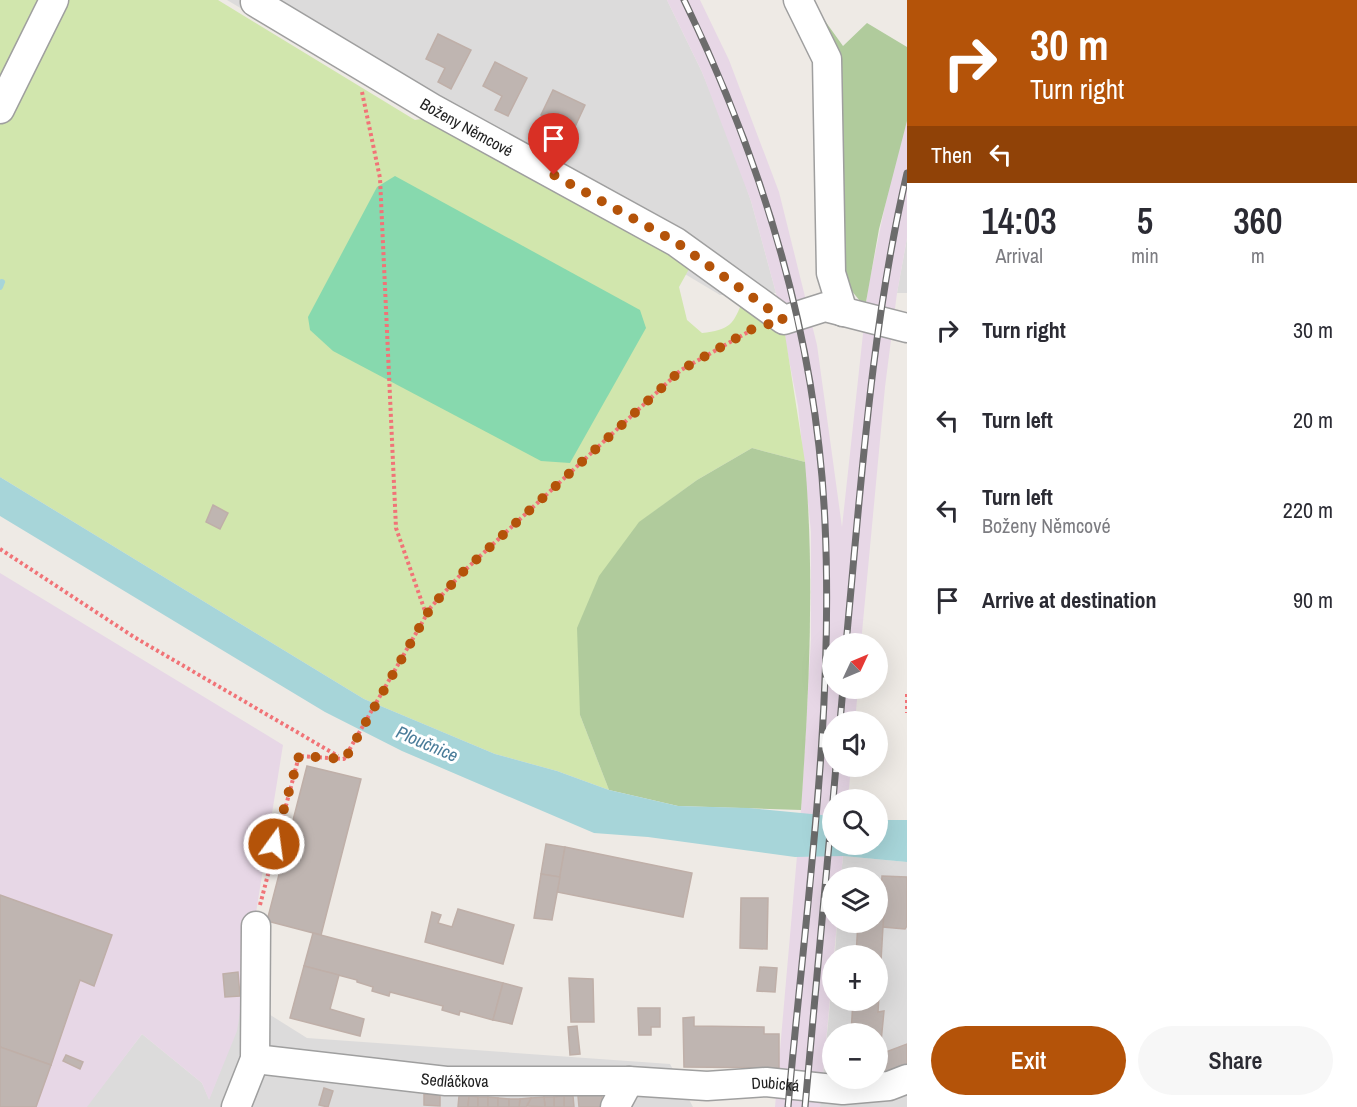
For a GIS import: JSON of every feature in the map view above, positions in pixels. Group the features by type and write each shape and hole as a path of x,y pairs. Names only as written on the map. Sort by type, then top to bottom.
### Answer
{"street":[{"path":"0,109 54,0"},
{"path":"798,0 827,59 831,273 843,312"},
{"name":"Boženy Němcové","path":"257,1 355,64 676,242 784,320"},
{"path":"784,320 825,307 907,328"},
{"path":"236,1107 255,1059 256,927"},
{"name":"Sedláčkova","path":"255,1059 446,1081 629,1081 698,1096"},
{"name":"Dubická","path":"698,1096 766,1082 843,1090 889,1086 907,1079"},
{"path":"615,1107 629,1081"}],"path":[{"path":"355,64 380,177 396,528 426,615"},
{"path":"0,549 134,637 345,759 426,615 464,571 681,370 754,328 784,320"},
{"path":"907,694 907,713"},
{"path":"256,927 278,829 299,756 339,757"}],"shaded area":[{"path":"227,0 667,0 702,72 730,140 751,201 776,293 720,295"},
{"path":"667,0 700,0 729,60 779,192 817,345 842,527 868,288 894,162 907,121 907,238 897,293 885,387 862,633 822,633 822,699 857,699 856,711 822,711 822,777 850,777 849,789 822,789 822,855 843,855 842,867 822,867 822,933 836,933 835,945 822,945 822,1011 829,1011 828,1023 822,1023 820,1107 775,1107 801,810 811,640 811,532 798,406 776,293 751,201 702,72"},
{"path":"907,238 907,293 897,293"},
{"path":"0,573 283,745 237,1031 209,1100 202,1083 142,1034 87,1107 0,1107"},
{"path":"843,856 907,862 907,1107 820,1107 822,1086 822,1089 888,1089 888,1023 828,1023 829,1011 888,1011 888,945 836,945 836,933 888,933 888,867 842,867"},
{"path":"240,996 307,1038 670,1064 693,1107 86,1107 142,1034 202,1083 209,1099 236,1031"}],"green space":[{"path":"0,0 50,0 0,98"},
{"path":"62,0 218,0 415,120 428,118 550,190 563,186 673,246 689,269 679,287 687,320 702,333 719,330 729,325 737,315 743,299 784,328 805,462 752,448 697,480 640,522 580,715 609,790 557,771 495,754 364,699 0,477 0,123"},
{"path":"810,0 843,46 867,23 907,47 907,121 879,229 866,302 860,301 842,279"},
{"path":"395,176 640,310 646,328 570,463 541,461 333,351 310,330 308,317 377,187"},
{"path":"752,448 805,462 810,549 810,636 801,810 678,806 609,790 580,715 577,628 599,576 639,522 697,480"}],"water":[{"name":"Ploučnice","path":"0,477 364,699 495,754 557,771 609,790 678,806 749,808 822,815 822,855 888,855 888,820 907,820 907,862 843,856 795,857 648,837 594,833 402,751 325,712 0,516"}],"building":[{"path":"438,34 471,50 451,89 438,82 445,68 426,59"},
{"path":"495,62 527,78 508,116 495,110 502,96 483,86"},
{"path":"553,90 585,105 567,144 553,138 560,125 541,115"},
{"path":"213,505 228,513 220,529 206,522"},
{"path":"307,766 361,779 321,935 267,921"},
{"path":"546,844 565,847 560,877 541,874"},
{"path":"565,847 692,873 683,917 557,892"},
{"path":"541,874 560,877 552,920 534,918"},
{"path":"888,876 907,877 907,926 905,929 888,927"},
{"path":"0,895 112,935 94,986 80,980 51,1065 0,1047"},
{"path":"741,898 768,898 767,949 740,948"},
{"path":"458,909 514,925 503,964 425,942 432,912 441,915 438,923 452,927"},
{"path":"313,933 503,983 493,1020 460,1011 459,1015 442,1010 443,1006 390,992 389,996 372,991 373,987 357,982 357,980 304,966"},
{"path":"857,933 883,933 882,945 857,945"},
{"path":"304,966 339,975 330,1009 364,1019 360,1036 290,1018"},
{"path":"760,967 777,968 775,992 757,991"},
{"path":"238,972 240,996 225,997 223,974"},
{"path":"569,978 593,979 594,1022 571,1022"},
{"path":"503,983 522,988 512,1024 493,1020"},
{"path":"638,1008 660,1008 660,1027 651,1027 651,1035 639,1035"},
{"path":"852,1011 884,1011 883,1023 852,1023"},
{"path":"694,1017 694,1026 764,1027 764,1034 779,1034 779,1068 684,1067 683,1018"},
{"path":"577,1026 580,1054 570,1055 568,1027"},
{"path":"907,1044 907,1073 888,1080 888,1051"},
{"path":"0,1047 51,1065 36,1107 0,1107"},
{"path":"66,1055 83,1062 80,1069 63,1061"},
{"path":"324,1088 333,1091 328,1107 319,1105"},
{"path":"424,1094 440,1095 440,1106 424,1105"},
{"path":"602,1095 602,1107 579,1107 578,1096"},
{"path":"459,1096 469,1096 468,1107 458,1107"},
{"path":"469,1096 478,1097 478,1107 468,1107"},
{"path":"564,1096 573,1096 574,1107 564,1107"},
{"path":"564,1096 564,1107 554,1107 554,1097"},
{"path":"478,1097 488,1097 488,1107 478,1107"},
{"path":"488,1097 498,1098 498,1107 488,1107"},
{"path":"544,1097 554,1097 554,1107 545,1107"},
{"path":"544,1097 545,1107 527,1106 531,1098"},
{"path":"498,1098 509,1099 509,1107 498,1107"},
{"path":"531,1098 526,1107 519,1107 520,1099"},
{"path":"509,1099 520,1099 519,1107 509,1107"}],"waterway":[{"path":"0,287 2,282"}],"railway":[{"path":"684,0 738,125 781,254 798,321 811,387 820,455 827,596 822,743 788,1107"},
{"path":"847,633 862,466 876,348 884,289 907,173"},
{"path":"841,711 842,699"},
{"path":"834,789 835,777"},
{"path":"805,1107 828,855"}],"route":[{"path":"274,844 299,756 345,759 431,607 464,571 681,370 754,328 784,320 676,242 554,175"}]}
